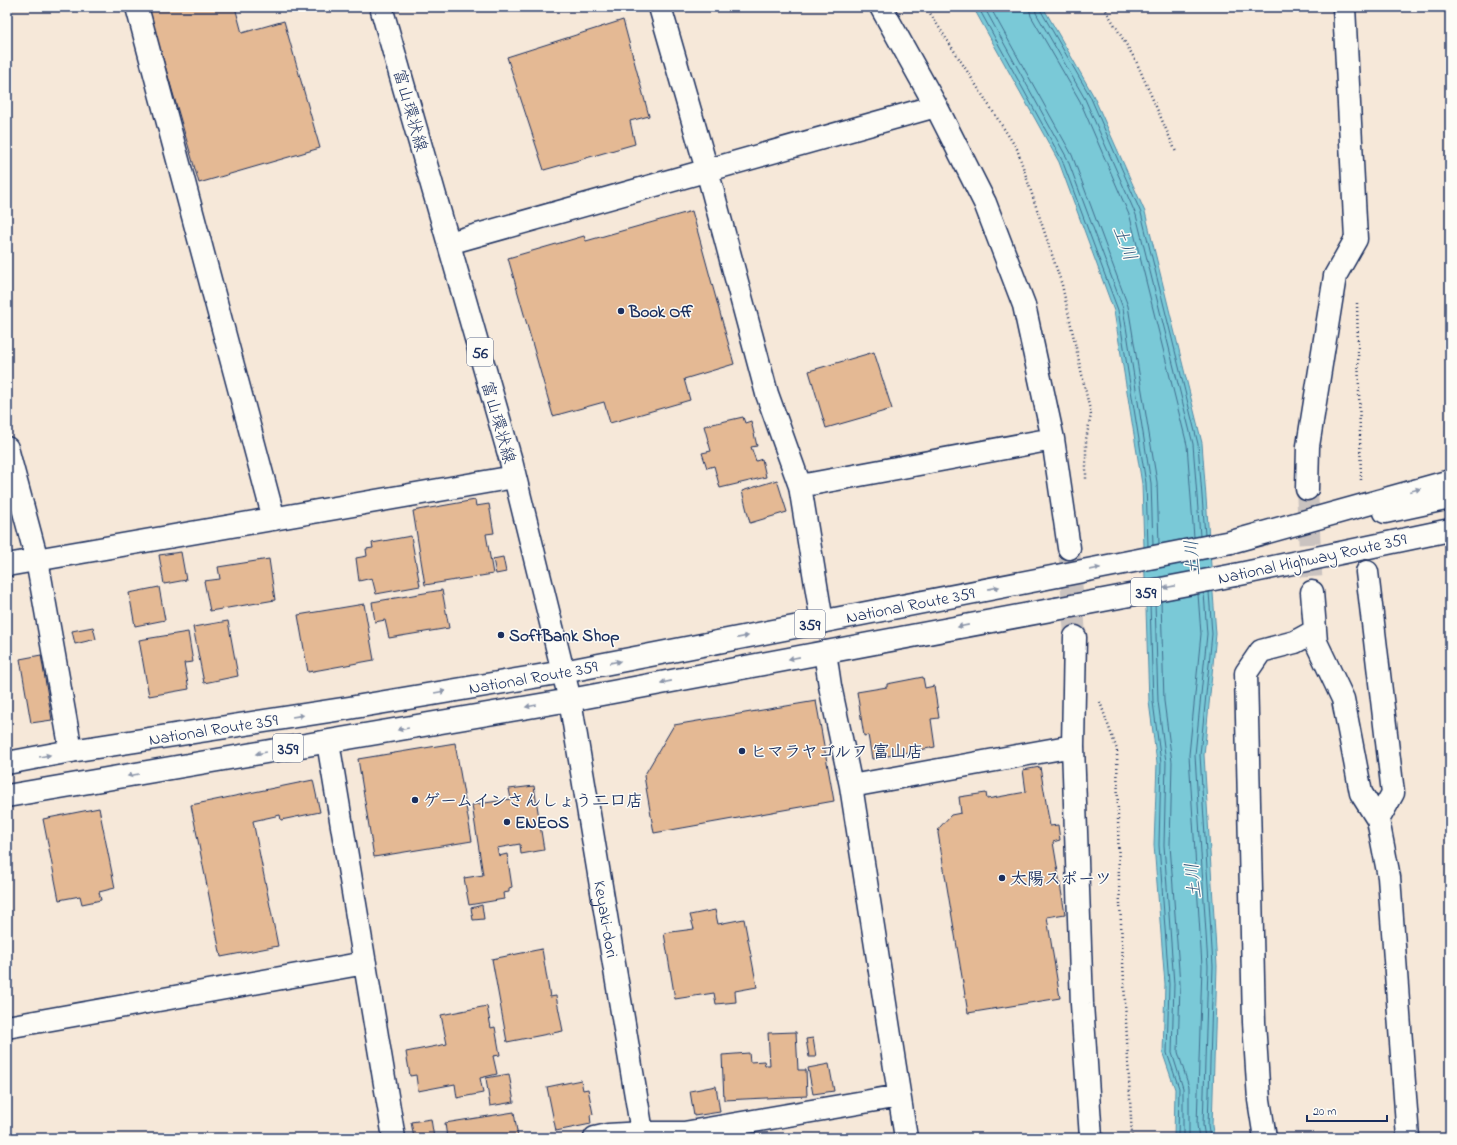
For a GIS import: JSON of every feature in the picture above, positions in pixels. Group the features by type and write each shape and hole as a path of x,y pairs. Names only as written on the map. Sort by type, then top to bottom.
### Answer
{"main road":[{"path":"137,7 274,519"},
{"name":"富山環状線","path":"381,7 514,477 570,700"},
{"path":"660,7 707,170 767,394 800,486 822,622"},
{"path":"880,7 936,106 985,203 1024,305 1053,439 1069,548"},
{"path":"1307,489 1308,446 1335,276 1356,239 1344,7"},
{"path":"449,243 936,106"},
{"path":"800,486 1053,439"},
{"path":"7,448 37,560 71,751"},
{"path":"7,565 514,477"},
{"path":"1381,506 1450,481"},
{"name":"National Highway Route 359","path":"1057,576 1231,542 1381,506 1450,498"},
{"name":"National Highway Route 359","path":"1056,609 1235,575 1387,549 1450,530"},
{"path":"1387,549 1450,546"},
{"path":"1367,572 1393,793 1378,820"},
{"name":"National Route 359","path":"7,763 71,751 342,709 563,672 1057,576"},
{"path":"1312,592 1316,642 1343,699 1361,793 1378,820 1389,877 1408,1138"},
{"name":"National Route 359","path":"7,796 570,700 1056,609"},
{"path":"1265,1138 1259,1100 1254,1022 1246,673 1261,651 1295,642 1315,631"},
{"path":"1075,636 1073,746 1082,1004 1091,1138"},
{"path":"825,652 830,686 851,786 906,1138"},
{"name":"Keyaki-dori","path":"570,700 643,1136"},
{"path":"328,742 394,1138"},
{"path":"851,786 1073,746"},
{"path":"7,1027 365,964"},
{"path":"595,1138 608,1135 643,1136 684,1133 899,1096"}],"path":[{"path":"1104,7 1136,61 1176,152"},
{"path":"1358,302 1361,486"}],"water":[{"name":"土川","path":"973,7 1043,7 1093,95 1145,212 1202,443 1216,634 1204,755 1217,966 1212,1126 1214,1138 1174,1138 1175,1089 1163,1054 1165,984 1154,845 1157,763 1149,702 1142,484 1114,311 1059,162"}],"building":[{"path":"148,7 235,7 242,33 284,21 320,148 199,183"},
{"path":"623,20 649,116 630,121 635,144 544,170 507,57"},
{"name":"Book Off","path":"692,211 734,364 684,379 690,400 610,423 604,402 553,416 508,258 584,236 586,241"},
{"path":"874,352 892,409 826,428 809,371"},
{"path":"743,417 745,423 751,421 757,446 751,447 756,461 762,459 766,477 720,488 714,466 707,468 702,453 711,451 704,426"},
{"path":"777,480 787,512 750,523 742,491"},
{"path":"475,500 476,506 489,504 494,533 486,534 493,574 425,585 413,511"},
{"path":"411,536 420,586 376,594 372,578 359,581 356,558 367,556 366,549 373,548 372,543"},
{"path":"181,552 186,580 164,584 159,555"},
{"path":"503,557 506,572 496,574 493,559"},
{"path":"269,559 275,600 210,611 204,581 220,579 218,567"},
{"path":"159,587 165,620 135,626 129,593"},
{"path":"442,590 449,628 389,638 385,620 375,622 372,602"},
{"path":"364,604 374,660 308,672 298,615"},
{"path":"228,621 238,676 204,683 193,627"},
{"path":"93,627 96,639 75,644 72,631"},
{"path":"188,632 193,662 184,663 189,689 149,696 139,640"},
{"path":"41,655 52,720 31,723 20,659"},
{"path":"923,677 925,688 934,686 939,718 931,719 935,747 872,759 868,735 864,736 857,692 887,687 887,684"},
{"name":"ヒマラヤゴルフ 富山店","path":"816,701 834,801 654,833 644,776 674,725"},
{"name":"ゲームインさんしょう二口店","path":"455,743 472,841 374,857 358,759"},
{"name":"太陽スポーツ","path":"1040,767 1050,826 1058,825 1060,840 1053,842 1065,914 1047,917 1060,998 968,1013 938,833 939,828 951,815 961,813 959,797 986,793 987,799 1026,792 1023,770"},
{"path":"313,780 320,812 281,820 280,815 253,821 278,946 221,957 191,805"},
{"path":"534,786 544,850 521,854 520,844 497,848 499,856 507,854 512,887 509,888 509,892 503,893 504,899 469,905 464,878 483,875 472,805 511,799 509,789"},
{"path":"99,808 115,888 99,892 101,900 82,904 80,896 59,900 43,819"},
{"path":"482,905 484,919 473,920 471,908"},
{"path":"715,910 718,924 744,919 757,987 735,991 736,1002 716,1004 714,993 675,999 664,933 694,929 690,915"},
{"path":"542,949 550,997 556,996 563,1031 507,1042 492,959"},
{"path":"487,1006 491,1028 495,1027 500,1055 493,1056 497,1074 480,1078 483,1093 457,1098 455,1084 418,1091 416,1075 410,1076 406,1052 447,1044 441,1015"},
{"path":"796,1032 798,1070 806,1070 807,1096 724,1100 722,1055 749,1053 750,1062 764,1061 765,1065 770,1065 768,1033"},
{"path":"813,1038 816,1057 809,1057 806,1039"},
{"path":"829,1064 834,1091 813,1094 808,1068"},
{"path":"509,1074 514,1102 490,1106 486,1078"},
{"path":"581,1080 583,1090 588,1089 593,1114 590,1115 591,1124 556,1131 547,1087"},
{"path":"716,1086 720,1112 694,1116 690,1091"},
{"path":"514,1112 518,1138 447,1138 445,1123"},
{"path":"431,1119 434,1138 414,1138 411,1122"}],"tunnel":[{"path":"1307,489 1312,592"},
{"path":"1069,548 1075,637"}],"place":[{"name":"Book Off","path":"621,311"},
{"name":"SoftBank Shop","path":"501,635"},
{"name":"ヒマラヤゴルフ 富山店","path":"742,751"},
{"name":"ゲームインさんしょう二口店","path":"415,800"},
{"name":"ENEOS","path":"507,822"},
{"name":"太陽スポーツ","path":"1002,878"}]}
